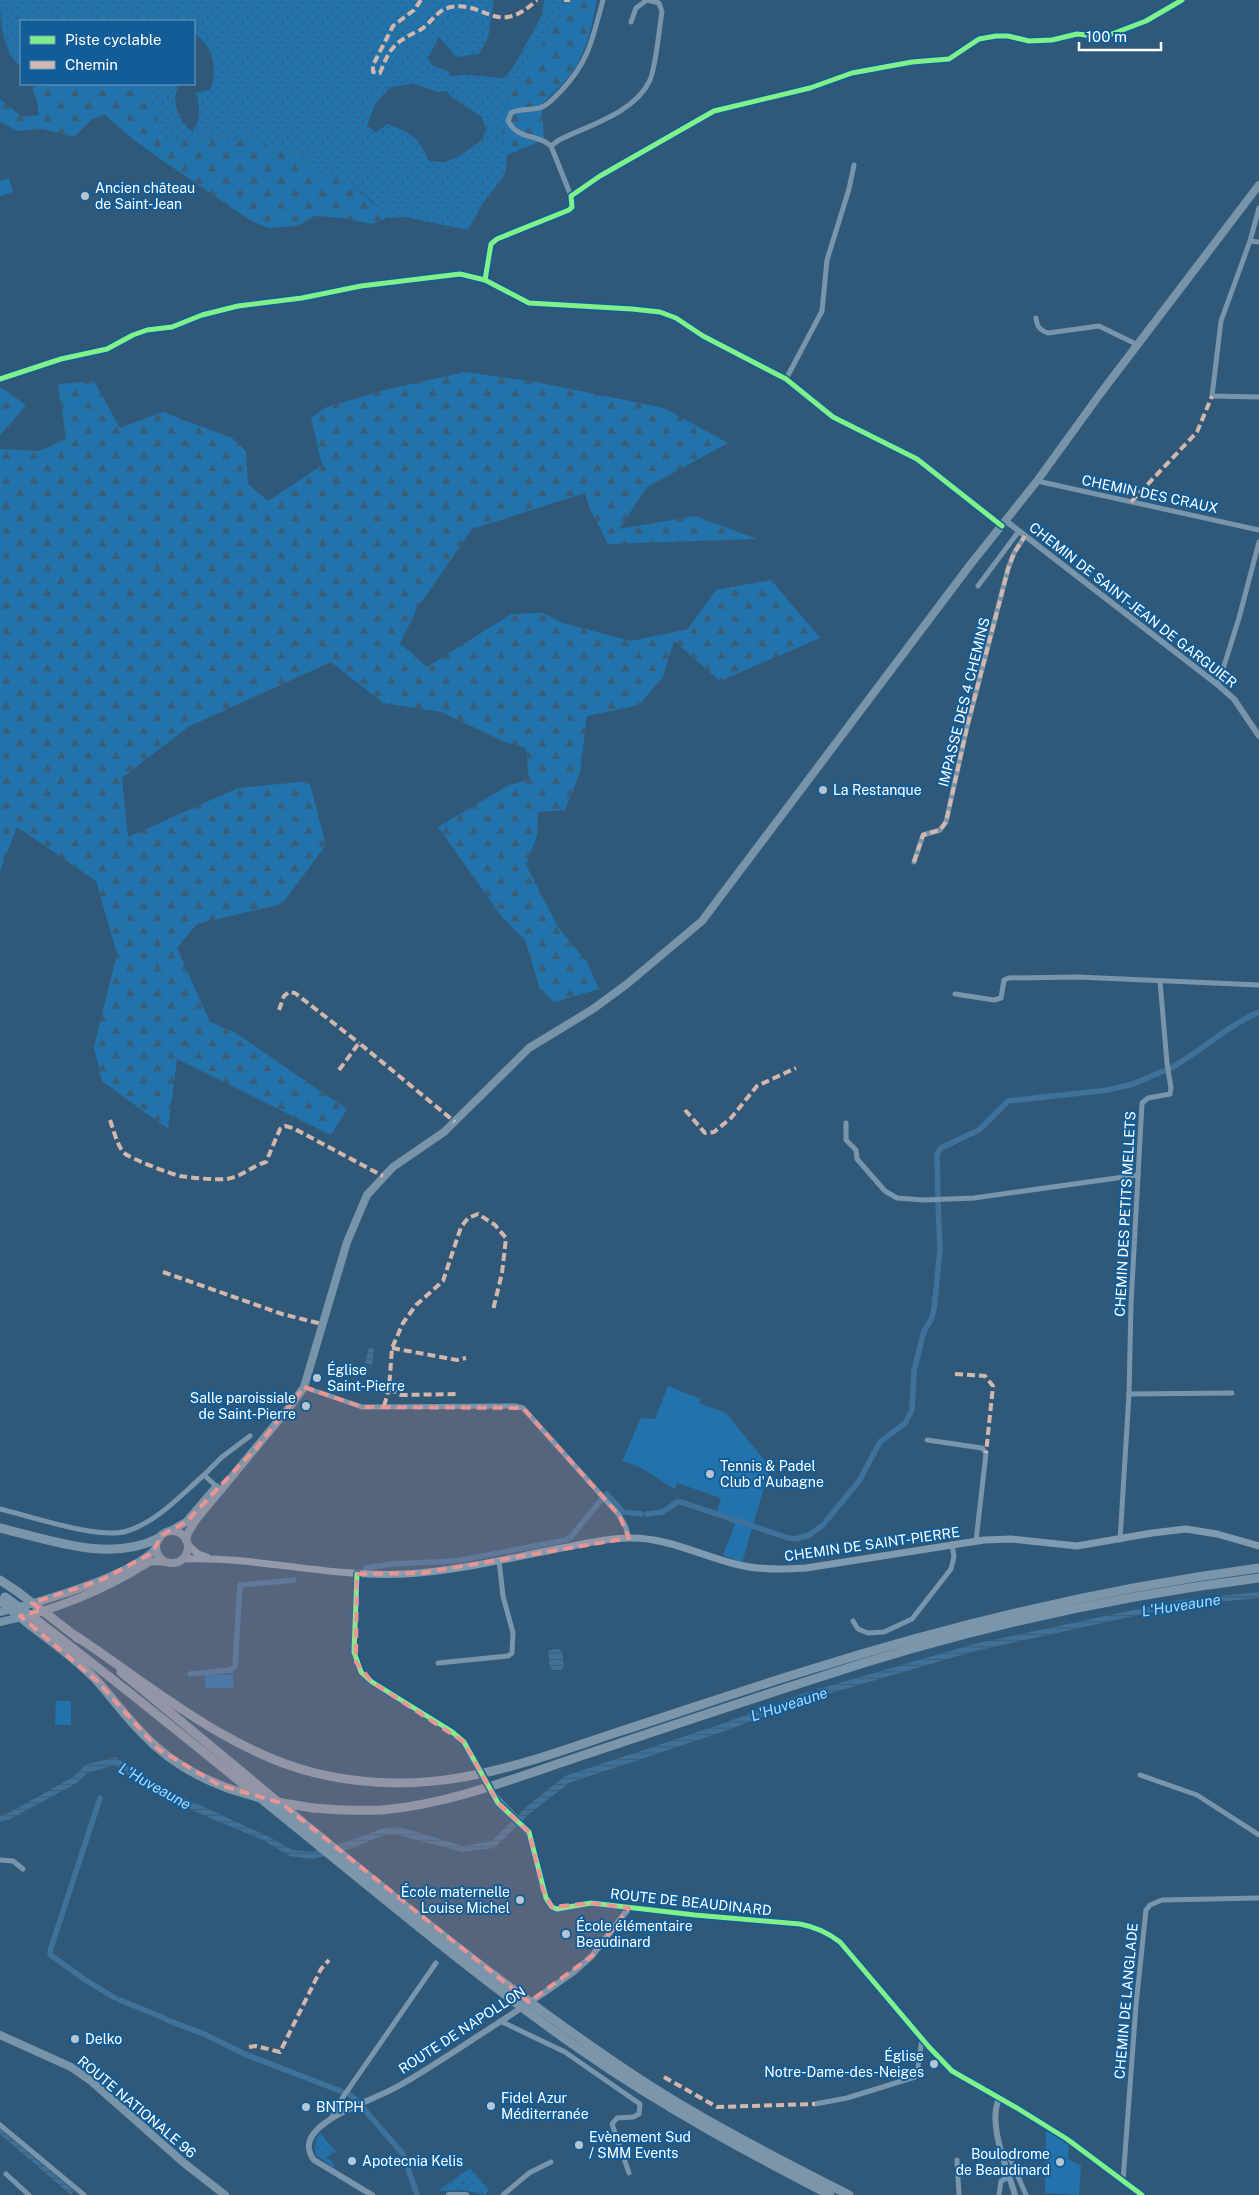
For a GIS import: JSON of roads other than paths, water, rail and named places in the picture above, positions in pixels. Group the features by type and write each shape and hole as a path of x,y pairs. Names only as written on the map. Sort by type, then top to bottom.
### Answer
{"highway":[{"path":"0,1528 86,1547 109,1549 152,1542 159,1538"},
{"path":"0,1580 76,1636 186,1711 253,1751 290,1766 318,1773 376,1783 415,1783 456,1780 512,1767 813,1668 968,1623 1101,1593 1259,1568"},
{"path":"35,1623 97,1680 142,1734 177,1763 197,1774 230,1789 270,1801 313,1808 353,1811 384,1810 445,1799 818,1678 970,1633 1104,1603 1203,1585 1259,1578"},
{"path":"2,1597 538,2009 634,2076 736,2136 849,2195"},
{"path":"76,1636 319,1841"},
{"path":"339,1857 447,1950 530,2014 592,2057 632,2084 734,2145 830,2195"}],"main road":[{"path":"1,1623 96,1592 149,1562 177,1563 183,1560 188,1550 188,1532 196,1520 304,1387 347,1242 367,1195 393,1167 444,1132 529,1048 593,1009 627,984 702,921 970,565 1037,481 1259,185"},
{"path":"165,1562 158,1554 156,1548 159,1538 186,1522 217,1487 257,1447"},
{"name":"CHEMIN DE SAINT-PIERRE","path":"183,1560 222,1560 357,1574 422,1573 605,1540 629,1538 652,1539 734,1564 758,1569 780,1570 806,1568 976,1541 1011,1539 1077,1546 1186,1529 1259,1546"},
{"path":"170,1531 182,1535 187,1542"},
{"name":"CHEMIN DE SAINT-PIERRE","path":"187,1542 198,1554 222,1560"},
{"path":"0,1612 101,1580 137,1562 156,1548"},
{"name":"ROUTE NATIONALE 96","path":"0,2035 71,2067 91,2081 184,2163 225,2195"}],"street":[{"path":"484,280 492,244 497,239 570,210 572,207 571,196 551,146 545,141 513,130 508,121 511,113 519,109 536,110 546,106 577,73 590,49 602,0"},
{"path":"551,146 559,140 619,111 641,95 650,78 662,12 659,2 647,0 636,8 631,22"},
{"path":"571,196 600,176 714,111 810,88 852,73 912,62 949,59 979,39 1008,36 1029,41 1052,40 1077,34 1104,37 1146,21 1182,0"},
{"path":"786,379 822,311 827,260 849,189 854,165"},
{"path":"1259,208 1250,240 1221,321 1212,396 1259,397"},
{"path":"1250,240 1259,242"},
{"name":"CHEMIN DE SAINT-JEAN DE GARGUIER","path":"0,379 62,358 108,348 147,330 172,327 238,306 302,298 361,286 460,274 484,280 529,303 660,312 676,318 703,336 786,379 833,417 916,459 1004,524 1019,531 1218,685 1234,699 1259,736"},
{"path":"1036,318 1037,325 1041,331 1048,333 1099,326 1138,345"},
{"name":"CHEMIN DES CRAUX","path":"1037,481 1259,530"},
{"path":"978,586 1019,531"},
{"name":"IMPASSE DES 4 CHEMINS","path":"914,862 923,835 940,830 946,822 967,726 1008,569 1014,553 1025,536"},
{"path":"1218,685 1239,618 1259,542"},
{"path":"955,994 994,1000 1001,998 1004,980 1010,978 1077,977 1259,985"},
{"name":"CHEMIN DES PETITS MELLETS","path":"1120,1540 1130,1394 1131,1304 1142,1103 1148,1098 1170,1094 1171,1088 1160,981"},
{"path":"846,1123 846,1140 856,1150 857,1159 885,1191 897,1198 924,1200 974,1198 1138,1175"},
{"path":"304,1387 362,1407 515,1406 523,1408 619,1515 625,1525 629,1538"},
{"path":"1130,1394 1232,1393"},
{"path":"0,1508 100,1533 126,1531 154,1518 204,1476 222,1457 250,1436"},
{"path":"927,1440 982,1448 986,1453 976,1541"},
{"path":"204,1476 217,1487"},
{"path":"853,1621 858,1629 868,1633 884,1632 912,1620 951,1569 954,1557 952,1544"},
{"path":"438,1663 508,1656 512,1653 513,1634 503,1596 499,1560"},
{"name":"ROUTE DE BEAUDINARD","path":"357,1574 354,1652 361,1672 372,1682 451,1731 464,1742 498,1803 522,1824 531,1837 543,1890 552,1907 556,1909 591,1903 815,1927 828,1933 840,1942 952,2071 1067,2139 1142,2195"},
{"path":"1140,1775 1197,1795 1259,1835"},
{"path":"0,1860 13,1861 23,1869"},
{"name":"CHEMIN DE LANGLADE","path":"1123,2181 1136,2005 1146,1910 1150,1905 1162,1900 1259,1898"},
{"name":"ROUTE DE NAPOLLON","path":"372,2195 314,2160 309,2154 308,2146 316,2131 401,2085 574,1972 592,1956 629,1908"},
{"path":"330,2122 342,2097 436,1963"},
{"path":"503,2019 565,2052 640,2104 639,2114 633,2117 617,2118 612,2124 629,2173"},
{"path":"815,2104 847,2098 915,2077 917,2075 922,2038"},
{"path":"1000,2099 996,2106 996,2120 1002,2154 1015,2195"},
{"path":"0,2125 82,2194"},
{"path":"1002,2154 1009,2156 1026,2195"},
{"path":"957,2160 958,2195"},
{"path":"503,2195 529,2173 551,2162"},
{"path":"6,2174 29,2195"},
{"path":"999,2195 1001,2180 1009,2177"},
{"path":"449,2195 466,2195"}],"water":[{"path":"369,1348 374,1349 372,1365 365,1363"},
{"name":"L'Huveaune","path":"1259,1592 1259,1598 1183,1605 975,1651 804,1701 725,1731 569,1783 529,1814 494,1848 462,1852 398,1835 384,1835 353,1848 313,1859 290,1856 261,1839 203,1815 143,1786 115,1765 87,1773 77,1783 10,1819 0,1822 0,1816 9,1813 73,1777 85,1765 116,1757 145,1780 265,1835 293,1850 312,1852 384,1828 400,1827 463,1846 492,1841 524,1809 565,1776 722,1724 802,1694 974,1644 1181,1600"},
{"path":"559,1649 562,1652 564,1666 561,1670 553,1670 550,1667 548,1652"},
{"path":"0,2129 74,2191 71,2195 0,2134"}],"waterway":[{"path":"1171,1068 1225,1031 1259,1012"},
{"path":"938,1198 937,1154 941,1148 979,1130 1008,1101 1108,1090 1133,1084 1166,1070"},
{"path":"826,1521 859,1481 880,1442 905,1423 912,1410 914,1371 924,1331 932,1318 934,1309 940,1250 938,1202"},
{"path":"607,1494 623,1512 641,1514"},
{"path":"366,1568 392,1564 456,1561 566,1540 571,1537 601,1500"},
{"path":"647,1514 663,1512 677,1502 681,1502 796,1539 809,1535 823,1525"},
{"path":"190,1674 231,1670 235,1666 240,1585 294,1580"},
{"path":"84,1979 50,1954 100,1798"},
{"path":"87,1981 115,1998"},
{"path":"120,2000 164,2018"},
{"path":"167,2020 204,2034 245,2054"},
{"path":"247,2055 343,2092"},
{"path":"349,2094 356,2100"},
{"path":"363,2108 403,2154 417,2195"}],"place":[{"name":"Ancien château de Saint-Jean","path":"85,196"},
{"name":"La Restanque","path":"823,790"},
{"name":"Église Saint-Pierre","path":"317,1378"},
{"name":"Salle paroissiale de Saint-Pierre","path":"306,1406"},
{"name":"Tennis & Padel Club d'Aubagne","path":"710,1474"},
{"name":"École maternelle Louise Michel","path":"520,1900"},
{"name":"École élémentaire Beaudinard","path":"566,1934"},
{"name":"Delko","path":"75,2039"},
{"name":"Église Notre-Dame-des-Neiges","path":"934,2064"},
{"name":"Fidel Azur Méditerranée","path":"491,2106"},
{"name":"BNTPH","path":"306,2107"},
{"name":"Evènement Sud / SMM Events","path":"579,2145"},
{"name":"Apotecnia Kelis","path":"352,2161"},
{"name":"Boulodrome de Beaudinard","path":"1060,2162"}]}
